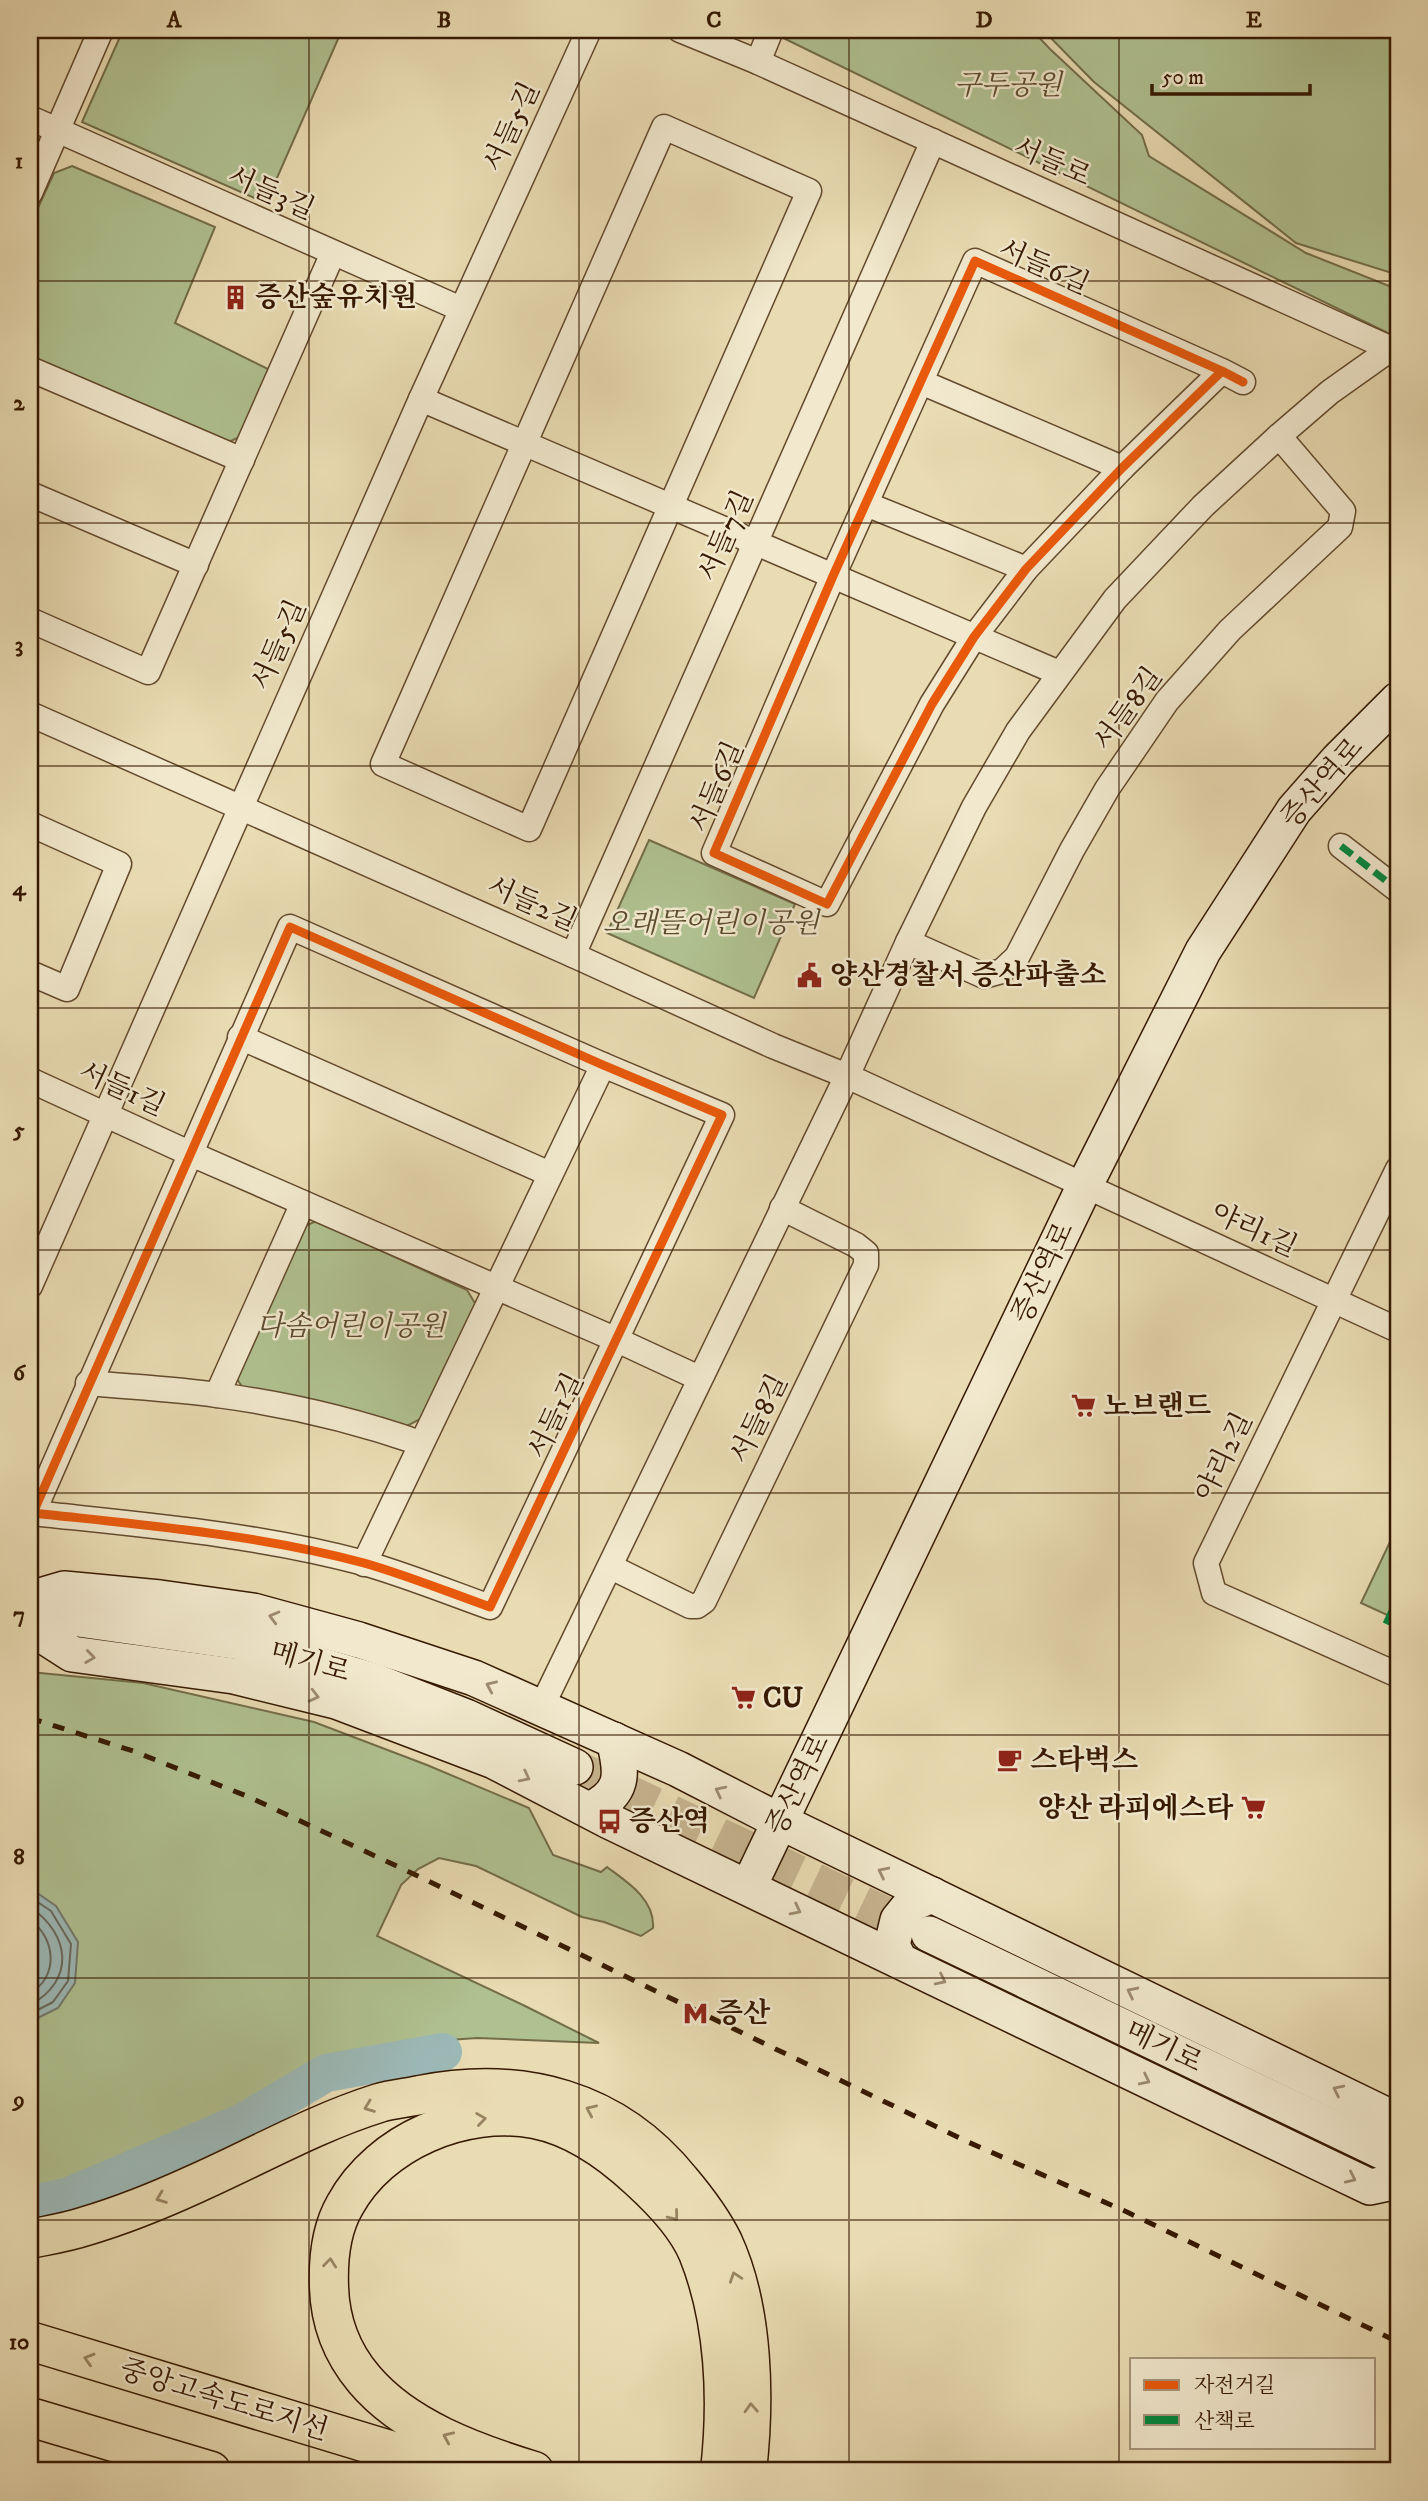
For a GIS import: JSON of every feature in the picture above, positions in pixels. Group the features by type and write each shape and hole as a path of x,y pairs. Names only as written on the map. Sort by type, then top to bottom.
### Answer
{"highway":[{"path":"30,2239 86,2226 182,2189 311,2129 380,2103 450,2089 491,2087 521,2089 556,2097 595,2111 619,2124 670,2167 701,2204 723,2242 739,2288 720,2471"},
{"path":"534,2471 499,2460 423,2426 389,2402 347,2356 330,2304 328,2267 335,2228 344,2206 363,2179 381,2161 405,2144 440,2128 479,2118 503,2116 536,2119 590,2140 645,2184 679,2221 697,2251 734,2345 752,2428 747,2471"},
{"name":"중앙고속도로지선","path":"30,2341 459,2471"},
{"path":"30,2417 211,2471"},
{"path":"30,2436 144,2471"}],"street":[{"path":"30,193 101,30"},
{"name":"서들5길","path":"30,1286 461,309 589,30"},
{"name":"서들로","path":"680,30 758,62 1395,350"},
{"path":"758,62 771,30"},
{"name":"서들3길","path":"30,118 461,309"},
{"path":"664,127 809,191 670,506 529,829 383,764 664,127"},
{"name":"서들7길","path":"573,955 933,141"},
{"path":"30,620 148,672 333,253"},
{"name":"서들6길","path":"975,261 1232,377 1122,468 1026,569 974,637 932,704 827,904 714,853 833,576 921,382 975,261"},
{"path":"541,1708 611,1567 908,942 974,807 1018,731 1115,599 1203,506 1330,392 1395,350"},
{"path":"30,369 242,460"},
{"path":"921,382 1122,468"},
{"path":"421,399 1059,673"},
{"name":"서들8길","path":"908,942 984,976 1002,971 1017,957 1107,789 1167,701 1230,630 1339,527 1343,511 1279,436"},
{"path":"30,494 196,565"},
{"path":"866,504 1026,569"},
{"name":"증산역로","path":"749,1886 1085,1185 1203,951 1294,810 1338,760 1398,701"},
{"name":"서들2길","path":"30,714 1085,1185"},
{"path":"30,824 119,864 66,989 30,973"},
{"path":"1340,846 1398,890"},
{"name":"서들1길","path":"290,928 722,1115 490,1606 364,1564 209,1532 33,1513 240,1037 290,928"},
{"path":"240,1037 550,1174"},
{"path":"364,1564 603,1065"},
{"name":"서들1길","path":"30,1080 699,1378"},
{"name":"야리2길","path":"1398,1168 1206,1563 1214,1593 1398,1675"},
{"name":"야리1길","path":"1085,1185 1398,1330"},
{"path":"216,1395 303,1203"},
{"name":"서들8길","path":"611,1567 690,1606 697,1606 704,1601 866,1265 866,1254 856,1245 782,1208"},
{"path":"88,1383 216,1395 315,1412 371,1426 420,1443"},
{"path":"30,1599 64,1589 160,1598 253,1611 359,1640 474,1678 678,1769 781,1822 1398,2121"},
{"name":"메기로","path":"30,1612 240,1642 374,1681 467,1717 575,1767"},
{"path":"30,1627 72,1654 234,1676 336,1701 494,1761 1370,2187 1398,2181"},
{"path":"590,1810 607,1801 620,1782 620,1762 614,1741"},
{"path":"899,1960 892,1945 898,1920 911,1904 932,1895"},
{"name":"메기로","path":"929,1934 1398,2159"}],"green space":[{"path":"123,30 342,30 266,203 82,122"},
{"name":"구두공원","path":"777,30 1032,30 1142,135 1149,156 1306,253 1394,288 1398,287 1398,338 775,34"},
{"path":"1043,30 1398,30 1398,275 1296,243 1094,82"},
{"path":"72,166 215,227 175,323 270,370 242,436 224,444 30,360 30,225 54,173"},
{"name":"오래뜰어린이공원","path":"649,840 795,904 754,998 607,933"},
{"name":"다솜어린이공원","path":"316,1221 467,1290 476,1305 424,1417 407,1426 245,1391 235,1376 303,1227"},
{"path":"1398,1525 1398,1620 1361,1603"},
{"path":"30,1672 143,1683 314,1722 529,1808 553,1855 601,1872 607,1867 631,1885 645,1900 653,1928 641,1936 582,1917 476,1866 439,1858 418,1869 401,1885 377,1936 599,2043 477,2038 421,2042 313,2066 266,2096 214,2121 40,2191 30,2192"}],"water":[{"path":"30,1888 56,1906 78,1942 75,1983 58,2008 30,2022"}],"waterway":[{"path":"30,2204 67,2197 243,2122 326,2073 443,2052"}],"tunnel":[{"path":"575,1767 926,1933"}],"railway":[{"path":"30,1718 133,1751 249,1797 968,2142 1127,2212 1398,2342"}],"marked path":[{"path":"1341,846 1398,890"},
{"path":"1386,1624 1398,1598"}],"cycle path":[{"path":"1222,371 1122,468 1026,569 974,637 932,704 827,904 714,853 833,576 975,261 1222,371 1243,382"},
{"path":"290,927 722,1115 490,1607 411,1578 323,1553 199,1532 33,1513 290,927"}],"place":[{"name":"증산숲유치원","path":"235,297"},
{"name":"양산경찰서 증산파출소","path":"810,975"},
{"name":"노브랜드","path":"1083,1406"},
{"name":"CU","path":"743,1698"},
{"name":"스타벅스","path":"1010,1760"},
{"name":"양산 라피에스타","path":"1253,1808"},
{"name":"증산역","path":"609,1821"},
{"name":"증산","path":"696,2013"}]}
